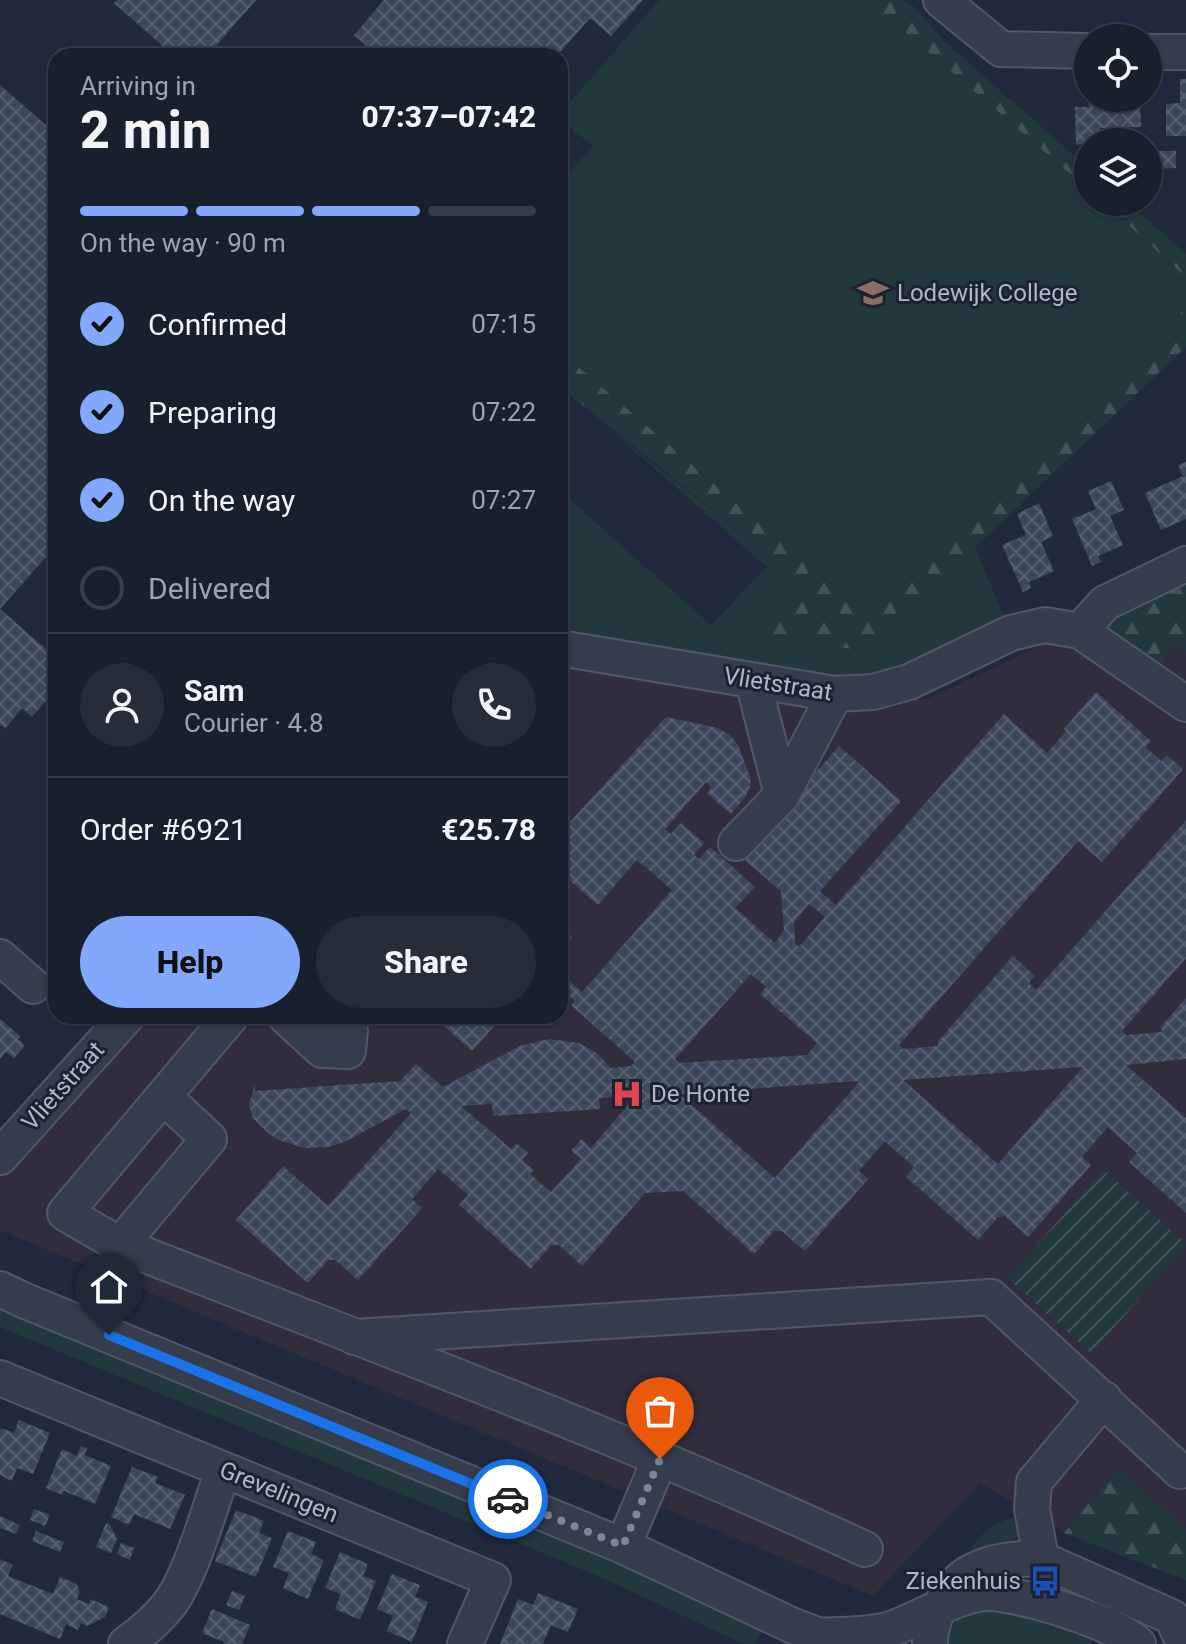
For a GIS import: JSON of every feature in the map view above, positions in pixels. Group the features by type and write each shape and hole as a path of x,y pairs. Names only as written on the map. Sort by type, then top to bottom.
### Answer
{"street":[{"path":"941,0 1001,49 1074,51"},
{"path":"1162,52 1186,52"},
{"path":"1080,631 1105,603 1186,564"},
{"name":"Vlietstraat","path":"568,649 835,694 873,692 909,682 1011,633 1045,625 1080,631 1186,704"},
{"path":"753,681 782,795"},
{"path":"736,843 782,795 835,694"},
{"path":"0,957 33,986"},
{"name":"Vlietstraat","path":"0,1157 120,1024"},
{"path":"224,1024 65,1213 120,1245 730,1487 865,1549"},
{"path":"294,1024 322,1050 348,1051 350,1031 343,1024"},
{"path":"120,1245 209,1139 164,1097"},
{"path":"0,1289 623,1546 808,1637 888,1630 941,1606 987,1593 1039,1603 1107,1625 1138,1644"},
{"path":"354,1337 991,1297 1180,1471"},
{"name":"Grevelingen","path":"0,1378 493,1580 465,1644"},
{"path":"1041,1559 1032,1509 1034,1482 1104,1399"},
{"path":"623,1546 660,1459"},
{"path":"126,1644 148,1628 172,1601 188,1568 223,1470"},
{"path":"930,1644 932,1624 941,1606 971,1571 1017,1558 1041,1559 1181,1626"}],"shaded area":[{"name":"De Honte","path":"1186,578 1186,1580 1064,1533 980,1483 873,1596 0,1230 0,1173 127,1024 568,1024 568,639 925,700"}],"green space":[{"name":"Lodewijk College","path":"659,0 868,0 1074,177 1074,216 1118,216 1186,277 1186,308 871,606 858,608 568,358 568,174 594,146 568,127 568,105"},
{"path":"868,0 903,0 914,7 945,42 1074,156 1074,177"},
{"path":"1118,216 1143,216 1186,254 1186,277"},
{"path":"1186,308 1186,347 873,644 857,650 767,634 765,625 803,582 568,393 568,358 858,608 871,606"},
{"path":"607,427 803,582 765,625 857,650 873,644 975,547 1007,624 930,660 877,675 813,677 568,630 568,498 711,625 767,567"},
{"path":"1186,581 1186,653 1172,645 1159,665 1107,631 1119,612"},
{"path":"1104,1170 1186,1243 1186,1247 1091,1353 1007,1278"},
{"path":"0,1310 764,1624 756,1644 744,1644 598,1576 0,1327"},
{"path":"1118,1468 1186,1529 1186,1580 1064,1533"},
{"path":"1011,1518 1019,1520 1021,1535 1003,1546 998,1543 967,1563 964,1558 978,1539 996,1524"},
{"path":"1006,1607 1095,1634 1092,1644 947,1644 954,1624 960,1618 975,1611"}],"building":[{"path":"117,0 256,0 214,48 165,48 114,3"},
{"path":"384,0 643,0 611,36 590,18 564,48 369,48 354,35"},
{"path":"1180,79 1186,79 1186,136 1166,136 1166,104 1180,103"},
{"path":"0,85 48,127 48,559 46,557 0,609"},
{"path":"1075,112 1140,112 1141,127 1076,128"},
{"path":"1162,151 1176,151 1176,168 1162,169"},
{"path":"1186,462 1186,519 1161,530 1145,493 1183,476 1178,465"},
{"path":"1111,481 1124,510 1110,516 1123,545 1098,556 1101,562 1092,566 1072,519 1096,509 1088,491"},
{"path":"1039,503 1053,536 1041,542 1054,571 1029,582 1031,588 1023,592 1002,545 1026,535 1017,514"},
{"path":"0,609 48,651 48,698 32,717 22,708 5,729 0,725"},
{"path":"1096,692 1151,741 1145,747 1161,761 1167,755 1183,769 1102,862 1078,841 899,1045 903,1049 938,1046 938,1041 1013,956 1035,976 1029,983 1036,990 1186,820 1186,958 1122,1031 1126,1035 1162,1032 1161,1027 1186,998 1186,1059 1126,1065 1186,1118 1186,1213 1129,1162 1137,1153 1108,1127 1082,1157 1091,1165 1028,1237 1005,1216 998,1217 978,1240 906,1177 914,1167 885,1141 859,1171 868,1179 805,1251 782,1231 774,1231 754,1254 683,1191 645,1193 582,1266 559,1245 551,1245 531,1269 459,1205 468,1195 438,1169 412,1199 422,1208 358,1280 335,1260 328,1260 308,1283 236,1220 283,1166 328,1206 411,1113 406,1109 329,1147 304,1148 279,1140 253,1118 249,1105 255,1085 255,1091 400,1081 416,1064 443,1087 520,1046 549,1039 579,1043 598,1054 611,1068 631,1066 635,1062 571,1005 575,1001 568,995 568,980 582,992 672,890 637,860 598,905 568,879 568,824 666,717 718,728 738,745 751,779 749,790 731,814 707,793 712,787 706,782 665,829 671,834 681,823 704,843 694,855 699,859 710,847 755,887 735,908 775,943 784,930 781,891 741,857 839,746 901,801 820,891 836,905 1004,714 1047,753 1066,731 1064,729","holes":["809,904 825,917 799,947 795,943 794,922","751,974 766,987 760,994 817,1043 807,1055 679,1063 675,1059","1080,1067 998,1164 903,1080","857,1081 859,1082 775,1178 679,1094","636,1096 591,1148 581,1139 571,1151 581,1159 551,1192 530,1174 534,1170 522,1160 528,1153 516,1143 511,1149 461,1106 492,1104 493,1116 600,1109 599,1098"]},
{"path":"0,1019 20,1036 18,1039 25,1045 14,1058 6,1052 0,1059"},
{"path":"442,1024 496,1024 472,1051"},
{"path":"19,1420 50,1433 33,1474 17,1468 12,1481 0,1475 0,1431 1,1428 14,1433"},
{"path":"81,1446 87,1448 85,1455 111,1466 95,1504 64,1491 62,1495 46,1488 62,1449 77,1456"},
{"path":"132,1467 158,1477 155,1483 185,1495 170,1529 134,1514 129,1525 111,1517"},
{"path":"34,1509 50,1515 45,1526 30,1520"},
{"path":"236,1510 264,1521 259,1533 272,1538 256,1577 215,1561"},
{"path":"0,1516 20,1525 16,1534 0,1528"},
{"path":"106,1523 117,1539 111,1553 96,1547"},
{"path":"36,1531 64,1542 60,1552 32,1541"},
{"path":"288,1531 316,1542 311,1554 324,1560 308,1599 283,1588 289,1573 273,1567"},
{"path":"121,1543 134,1548 130,1560 117,1554"},
{"path":"340,1552 368,1564 363,1576 376,1581 360,1620 335,1609 341,1594 325,1588"},
{"path":"0,1559 13,1565 8,1576 53,1594 60,1577 77,1584 80,1592 77,1599 89,1604 90,1599 109,1607 105,1617 87,1626 81,1623 78,1630 66,1624 60,1639 0,1614"},
{"path":"392,1574 420,1585 415,1597 428,1602 412,1642 387,1631 393,1616 377,1609"},
{"path":"232,1591 245,1596 239,1610 226,1605"},
{"path":"538,1593 578,1609 568,1632 551,1625 543,1644 500,1644 518,1599 533,1605"},
{"path":"212,1609 250,1625 242,1644 223,1644 202,1633"}],"way so far":[{"path":"508,1499 623,1546 660,1459"}],"place":[{"name":"Lodewijk College","path":"873,293"},
{"name":"De Honte","path":"627,1094"},
{"name":"Ziekenhuis","path":"1045,1581"}],"route":[{"path":"109,1335 508,1499"}]}
